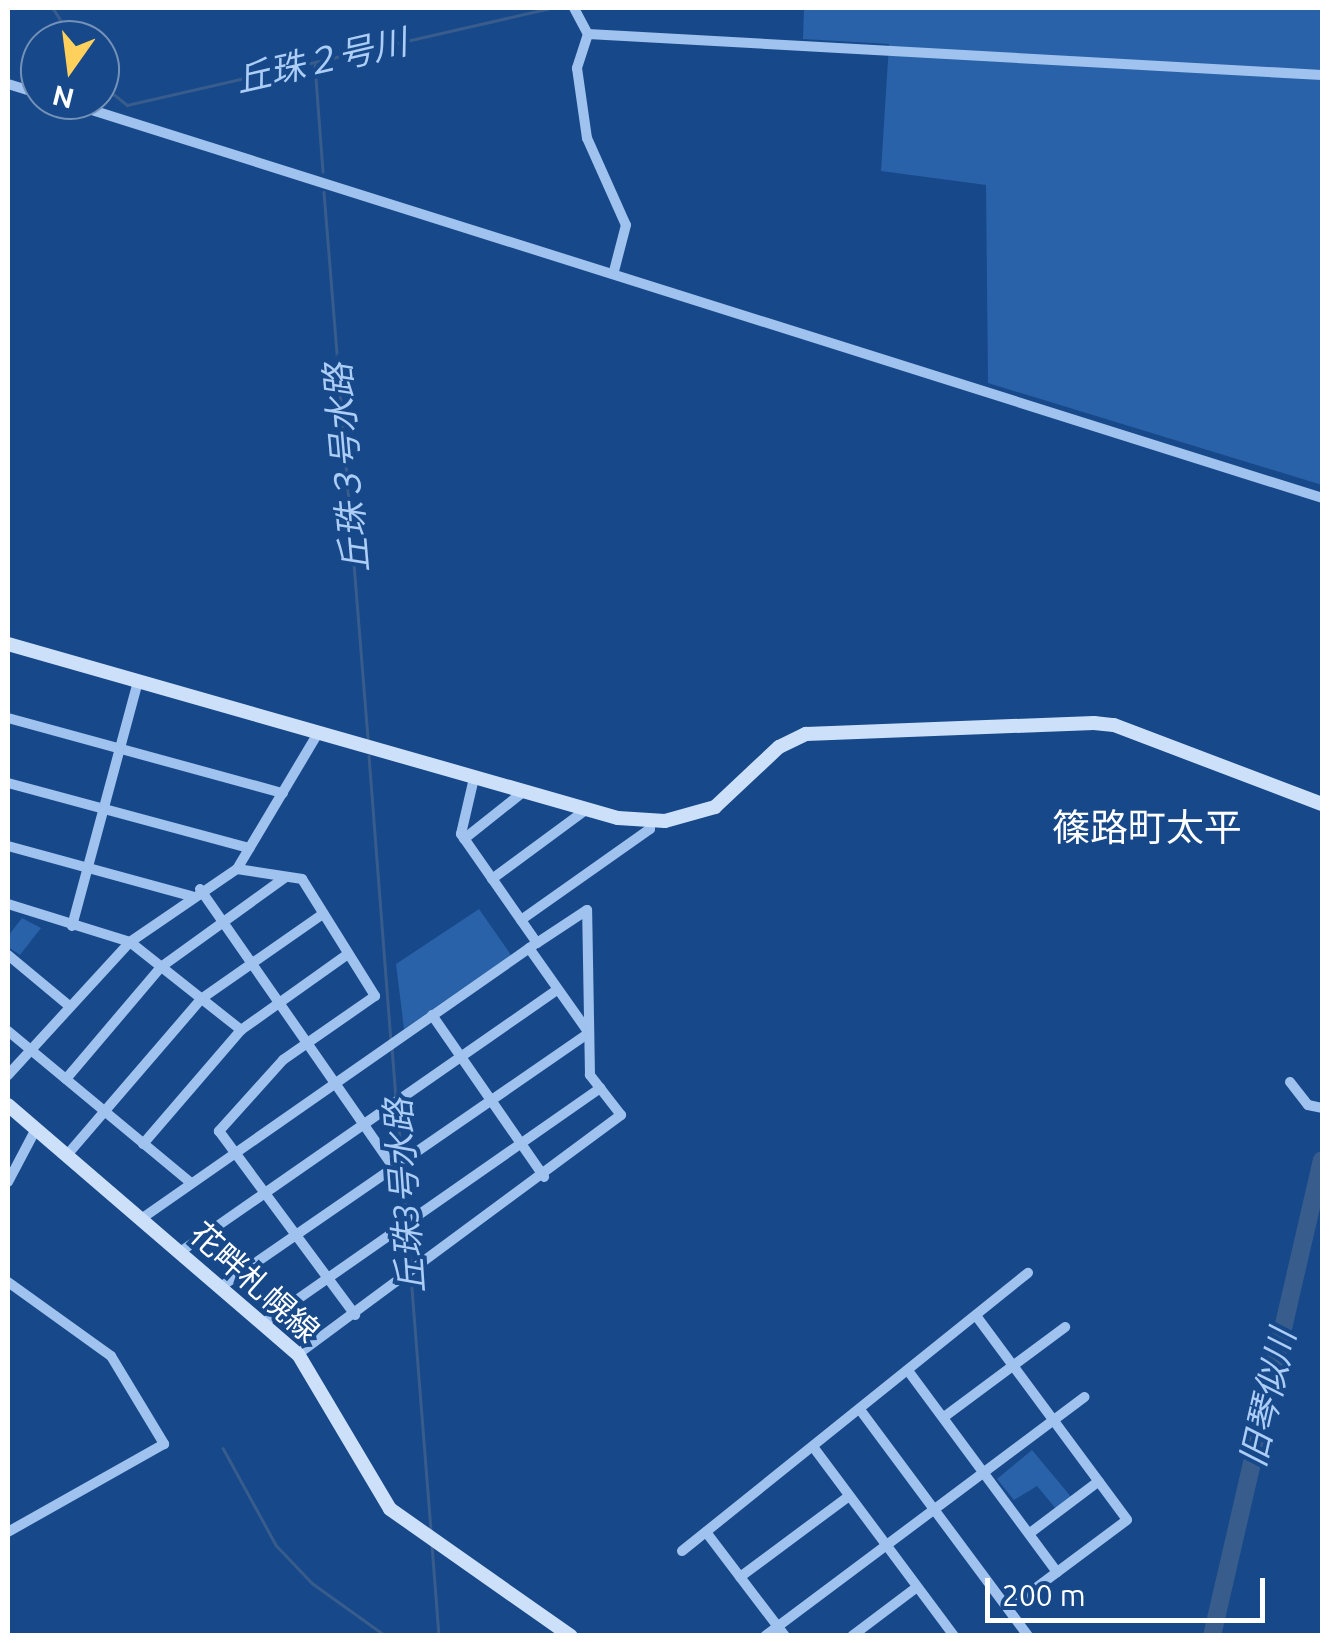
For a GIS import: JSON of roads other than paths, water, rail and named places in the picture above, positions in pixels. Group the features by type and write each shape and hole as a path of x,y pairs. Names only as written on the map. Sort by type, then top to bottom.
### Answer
{"street":[{"path":"574,8 588,34 577,68 587,138 626,224 614,272"},
{"path":"588,34 1322,74"},
{"path":"120,119 1322,498"},
{"path":"8,644 523,792 650,821 715,808 779,747 832,729 1114,724 1322,804"},
{"path":"72,926 138,682"},
{"path":"8,718 282,793"},
{"path":"8,1075 68,1005 130,942 196,892 236,869 317,735"},
{"path":"474,778 464,839 521,920 558,989 589,1033"},
{"path":"8,783 249,848"},
{"path":"464,839 523,792"},
{"path":"492,878 587,809"},
{"path":"521,920 650,829 650,821"},
{"path":"8,846 196,892 224,922 363,1124 399,1165"},
{"path":"236,869 302,880 375,996 283,1060 219,1131 238,1148 355,1315"},
{"path":"66,1079 161,967 286,877"},
{"path":"8,904 130,942 242,1030"},
{"path":"141,1219 238,1148 587,910 590,1075 621,1115 618,1122 298,1354"},
{"path":"67,1155 201,999 323,914"},
{"path":"143,1144 242,1030 348,954"},
{"path":"8,955 68,1005"},
{"path":"180,1252 558,989"},
{"path":"432,1015 544,1177"},
{"path":"8,1031 190,1182"},
{"path":"222,1286 589,1033"},
{"path":"1290,1082 1308,1104 1322,1108"},
{"path":"265,1322 600,1088"},
{"name":"花畔札幌線","path":"8,1105 298,1354 369,1481 422,1534 571,1636"},
{"path":"8,1182 36,1130"},
{"path":"682,1550 910,1372 1028,1273"},
{"path":"8,1282 111,1356 164,1444 8,1532"},
{"path":"977,1317 1127,1520 1009,1608"},
{"path":"944,1417 1065,1327"},
{"path":"910,1372 1057,1572"},
{"path":"766,1636 782,1631 886,1545 1084,1397"},
{"path":"861,1411 1028,1636"},
{"path":"814,1448 951,1631 936,1636"},
{"path":"1030,1534 1098,1481"},
{"path":"740,1577 849,1496"},
{"path":"706,1532 782,1631"},
{"path":"852,1636 917,1587"}],"waterway":[{"name":"丘珠２号川","path":"53,8 60,20"},
{"name":"丘珠２号川","path":"120,99 127,105 549,8"},
{"name":"丘珠３号水路","path":"315,65 323,172"},
{"name":"丘珠３号水路","path":"324,192 368,738"},
{"name":"丘珠3号水路","path":"369,756 391,1039"},
{"name":"丘珠3号水路","path":"392,1047 396,1099"},
{"name":"丘珠3号水路","path":"397,1107 402,1158"},
{"name":"旧琴似川","path":"1212,1636 1322,1161"},
{"name":"丘珠3号水路","path":"403,1166 407,1218"},
{"name":"丘珠3号水路","path":"407,1226 411,1268"},
{"name":"丘珠3号水路","path":"411,1276 431,1532"},
{"path":"223,1448 276,1545 312,1583 386,1636"},
{"name":"丘珠3号水路","path":"432,1545 439,1636"}],"district":[{"name":"篠路町太平","path":"1147,828"}]}
